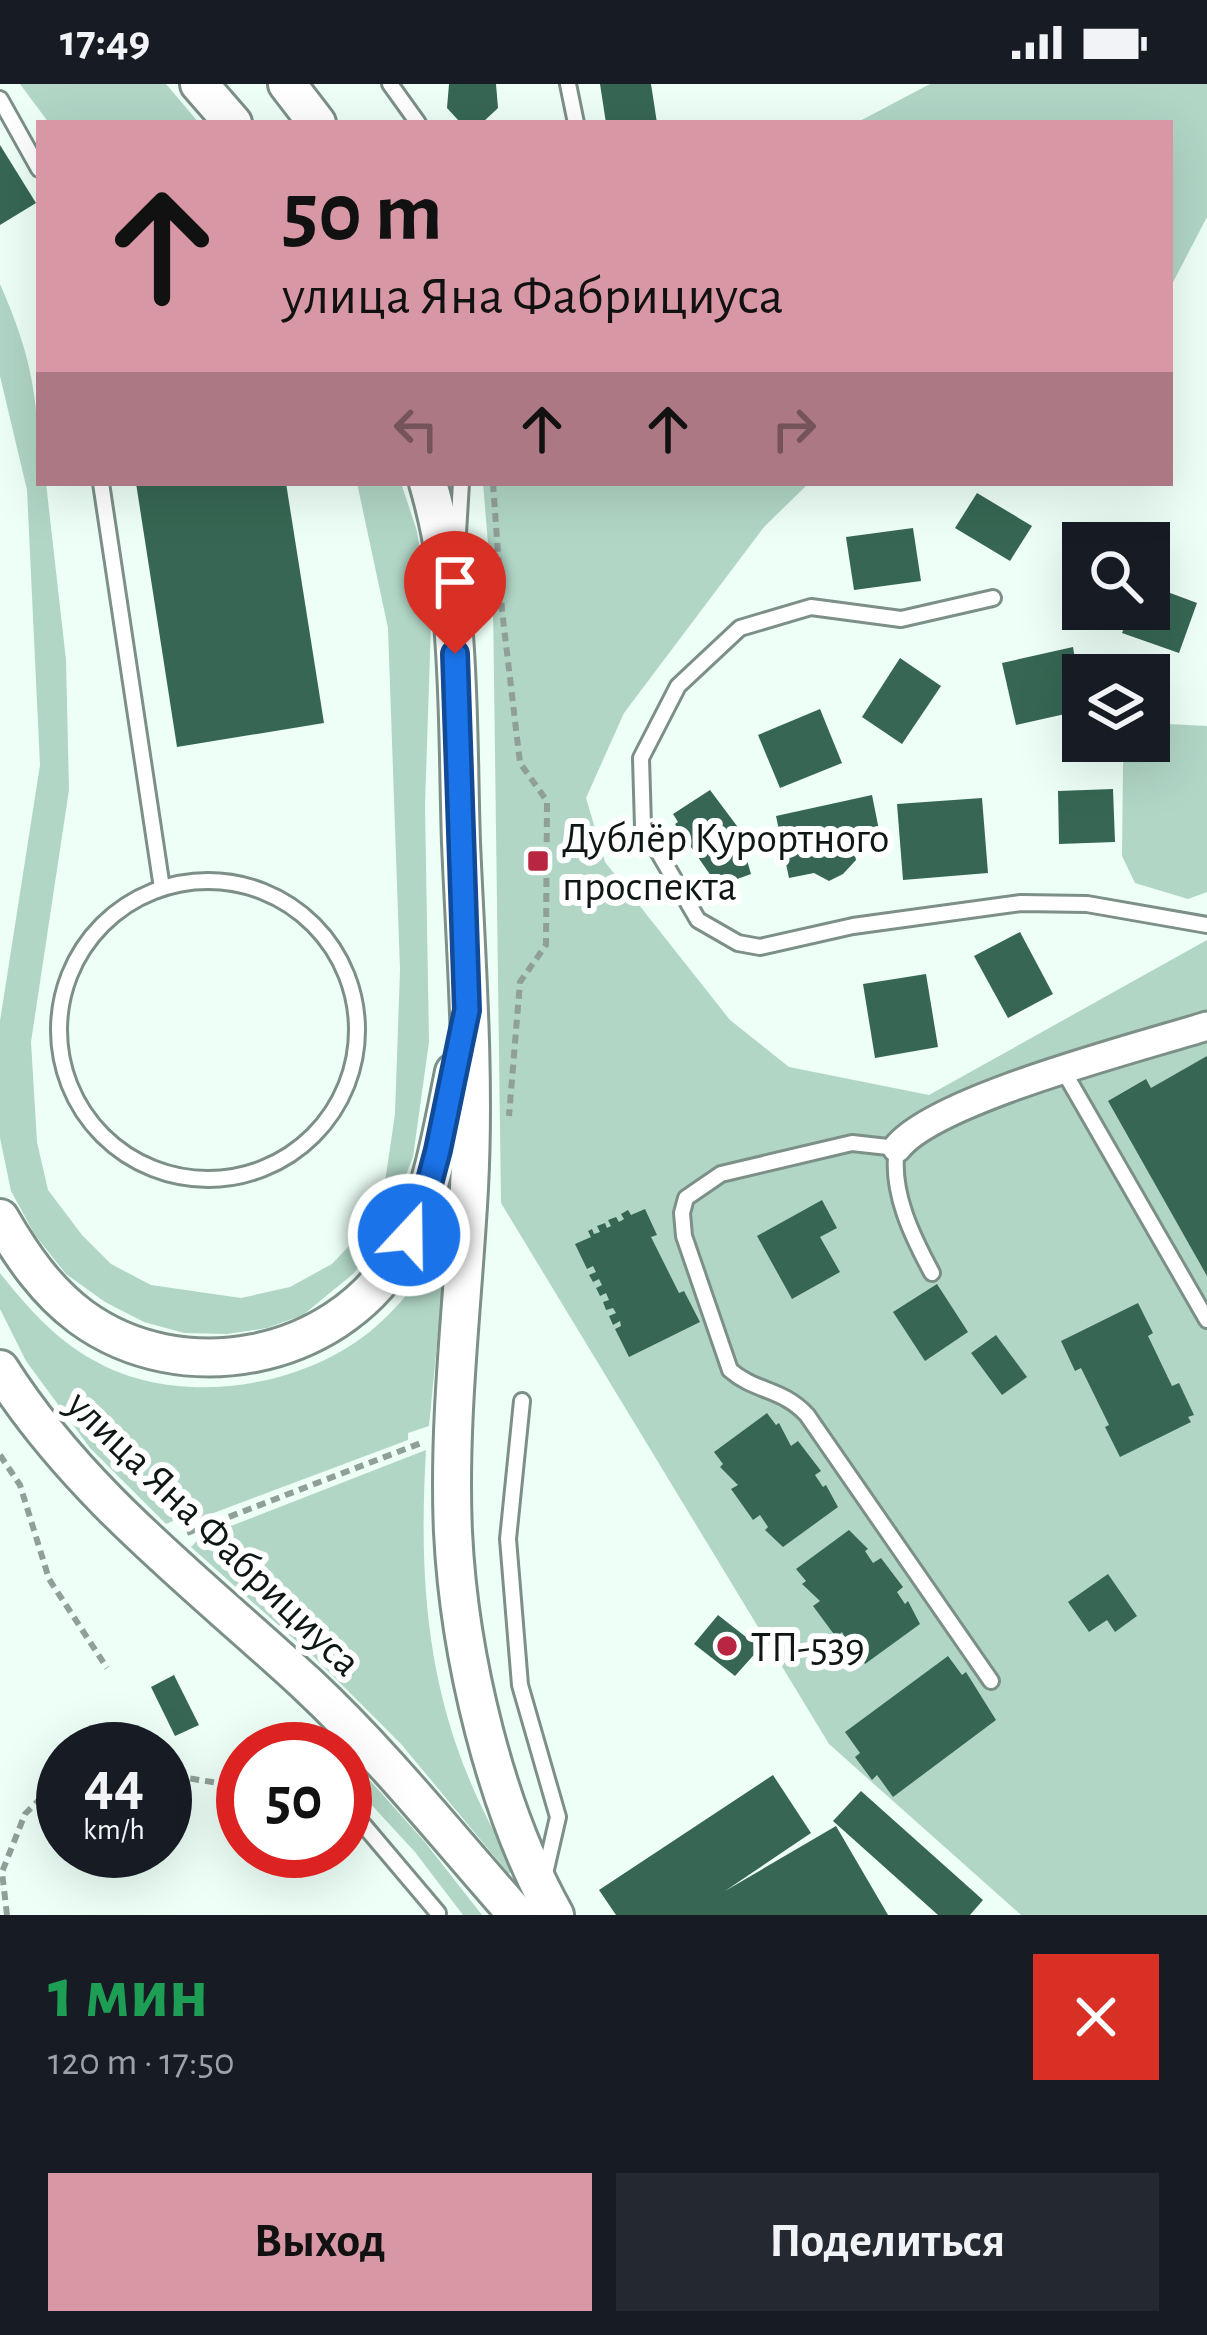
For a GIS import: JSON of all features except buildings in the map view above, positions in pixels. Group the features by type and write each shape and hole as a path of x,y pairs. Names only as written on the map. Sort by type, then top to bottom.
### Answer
{"main road":[{"path":"199,84 230,120"},
{"path":"287,84 315,120"},
{"path":"429,486 442,530 453,609 467,1010 470,1166 453,1532 463,1626 489,1751 538,1906"},
{"path":"0,1218 52,1293 119,1339 191,1357 233,1358 277,1349 318,1333 361,1300 396,1260 422,1210 467,1010"},
{"name":"улица Яна Фабрициуса","path":"0,1369 12,1408 344,1722"},
{"name":"улица Яна Фабрициуса","path":"372,1749 538,1906"}],"street":[{"path":"897,1148 922,1125 1063,1070 1207,1026"}],"lane":[{"path":"390,84 416,120"},
{"path":"568,84 575,120"},
{"path":"0,99 36,165"},
{"path":"100,486 162,888"},
{"path":"453,609 461,486"},
{"path":"993,598 901,619 811,607 740,628 678,686 641,758 643,826 698,920 719,935 760,946 853,926 1021,903 1087,904 1207,925"},
{"path":"220,881 276,897 322,932 350,983 357,1041 341,1097 305,1143 254,1172 196,1179 140,1163 95,1127 66,1076 59,1018 75,962 111,916 134,898 162,888 220,881"},
{"path":"1063,1070 1207,1320"},
{"path":"932,1273 907,1221 896,1172 897,1148 852,1143 722,1174 686,1198 684,1236 730,1370 743,1382 791,1397 807,1415 992,1681"},
{"path":"522,1401 508,1539 518,1665 528,1720 559,1817 538,1906"},
{"path":"372,1835 438,1913"}],"path":[{"path":"494,486 502,610 520,764 547,801 546,944 520,982 508,1124"},
{"path":"178,1536 433,1440"},
{"path":"0,1455 20,1485 50,1579 107,1668"},
{"path":"7,1915 2,1872 25,1814 36,1803"}],"green space":[{"path":"20,84 166,84 196,120 47,120"},
{"path":"930,84 1207,84 1207,217 1173,282 1173,120 862,120"},
{"path":"0,284 32,381 36,486 46,486 66,660 69,790 31,1042 37,1142 48,1190 82,1235 111,1264 151,1285 241,1298 290,1287 332,1264 361,1233 385,1182 395,1114 400,970 388,628 358,486 402,486 417,531 431,624 425,805 429,1042 413,1157 380,1241 353,1274 303,1315 267,1328 184,1333 144,1322 105,1302 66,1274 35,1235 11,1191 0,1138 0,1021 40,765 27,490 0,376"},
{"path":"483,486 806,486 764,527 624,713 586,798 605,862 730,1020 789,1067 929,1095 1207,940 1207,1915 1021,1915 829,1744 501,1203 493,604"},
{"path":"1170,724 1207,726 1207,892 1188,899 1135,883 1122,856 1123,763 1170,762"},
{"path":"447,1242 429,1426 408,1433 408,1440 195,1520 191,1513 166,1524 90,1448 26,1361 0,1309 0,1273 42,1321 93,1360 165,1384 244,1384 283,1376 354,1343 401,1302"},
{"path":"426,1450 424,1562 436,1666 464,1767 515,1868 509,1874 401,1744 314,1657 191,1547 200,1538"},
{"path":"372,1783 482,1915 463,1915 372,1805"}],"place":[{"name":"Дублёр Курортного проспекта","path":"538,861"},
{"name":"ТП-539","path":"727,1646"}],"route":[{"path":"409,1235 422,1210 438,1150 467,1010 455,654"}]}
